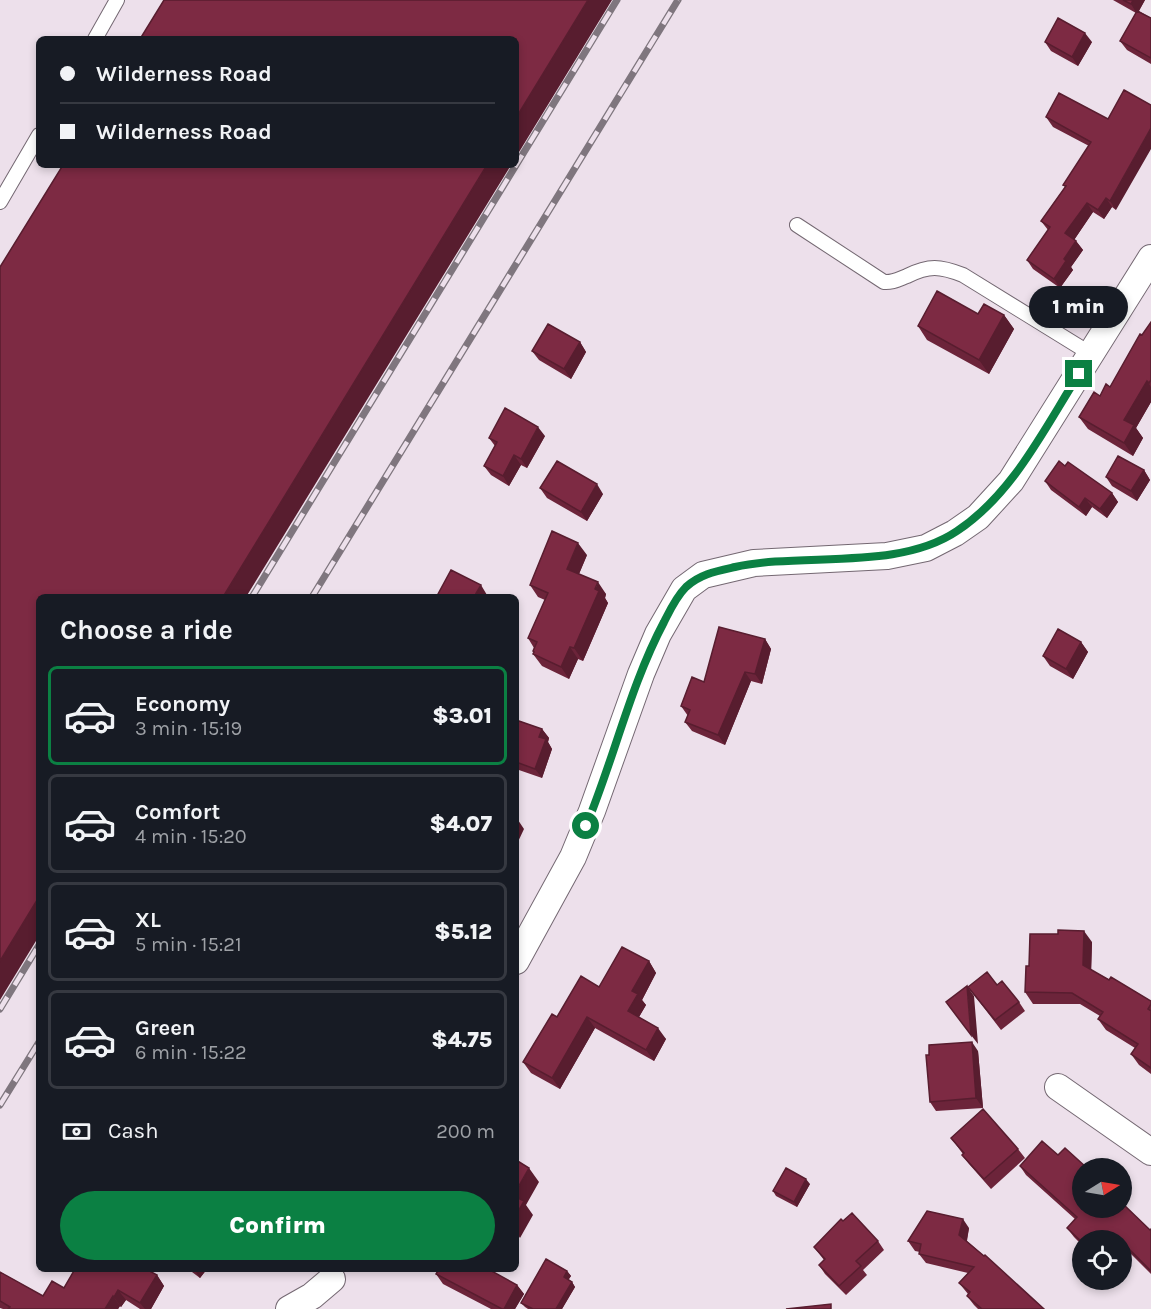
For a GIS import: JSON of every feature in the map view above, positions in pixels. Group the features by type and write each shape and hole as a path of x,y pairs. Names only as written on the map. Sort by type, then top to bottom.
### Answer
{"street":[{"path":"519,956 573,857 657,634 684,589 703,575 744,565 820,558 887,556 926,548 955,533 978,517 1011,480 1151,258"},
{"path":"1058,1087 1151,1152"},
{"path":"289,1309 312,1296 335,1274"},
{"path":"327,1309 335,1274"}],"lane":[{"path":"97,36 117,0"},
{"path":"0,202 36,140"},
{"path":"797,225 884,282 895,281 931,267 945,268 963,275 1091,354"}],"building":[{"path":"164,0 588,0 519,113 519,36 142,36"},
{"path":"1137,11 1151,18 1151,58 1120,41"},
{"path":"1058,18 1085,33 1072,57 1045,42"},
{"path":"1124,90 1151,105 1151,128 1110,201 1106,198 1098,210 1087,203 1065,233 1076,241 1054,279 1027,260 1050,227 1041,221 1066,186 1063,185 1091,142 1046,117 1059,93 1108,119"},
{"path":"61,168 485,168 225,594 36,594 36,902 0,961 0,267"},
{"path":"937,291 978,314 984,304 1004,315 979,360 918,326"},
{"path":"1151,322 1151,380 1149,383 1147,381 1124,420 1134,425 1124,443 1079,417 1094,392 1100,396 1106,384 1110,387 1140,334 1142,335"},
{"path":"548,324 580,342 564,369 532,351"},
{"path":"505,408 538,427 521,459 514,455 503,476 484,466 497,442 489,438"},
{"path":"1118,456 1144,470 1131,491 1106,477"},
{"path":"557,461 597,484 581,512 540,488"},
{"path":"1059,461 1065,466 1068,462 1112,493 1100,509 1085,498 1079,507 1045,481"},
{"path":"552,531 578,543 567,569 598,582 595,589 599,591 574,648 570,647 561,667 533,654 537,642 528,638 548,593 530,585"},
{"path":"451,570 481,585 476,594 438,594"},
{"path":"719,627 765,639 755,674 745,672 718,735 685,722 690,710 681,706 692,677 704,682"},
{"path":"1058,629 1081,642 1066,669 1043,656"},
{"path":"519,721 542,729 539,737 546,739 535,769 519,763"},
{"path":"1058,930 1084,931 1083,965 1109,980 1111,977 1151,1001 1148,1009 1151,1011 1151,1068 1131,1054 1138,1044 1098,1019 1103,1012 1072,993 1025,992 1030,934 1058,934"},
{"path":"622,947 649,961 632,991 638,994 628,1011 658,1028 646,1050 587,1017 552,1078 523,1062 552,1014 557,1017 581,976 599,987"},
{"path":"987,972 997,985 1002,981 1019,1002 995,1020 968,987"},
{"path":"967,986 971,1035 946,1002"},
{"path":"972,1042 976,1098 930,1102 926,1055 929,1055 929,1045"},
{"path":"983,1109 1018,1149 984,1179 962,1155 964,1153 951,1138"},
{"path":"1042,1141 1058,1155 1065,1148 1076,1158 1072,1158 1072,1213 1020,1166"},
{"path":"519,1162 529,1168 519,1186"},
{"path":"786,1168 806,1179 794,1202 773,1191"},
{"path":"519,1198 524,1201 519,1210"},
{"path":"927,1211 963,1219 959,1235 985,1255 1044,1309 982,1309 967,1296 970,1292 959,1283 974,1267 919,1254 921,1244 908,1241"},
{"path":"852,1213 878,1241 856,1261 861,1266 839,1286 819,1265 825,1259 814,1247 841,1219 843,1221"},
{"path":"1132,1213 1151,1229 1151,1271 1132,1252 1132,1230 1072,1230 1072,1233 1067,1228 1076,1218 1132,1218"},
{"path":"546,1259 567,1271 564,1277 572,1282 556,1309 533,1309 521,1303"},
{"path":"0,1272 43,1296 52,1281 64,1288 73,1272 152,1272 157,1275 140,1303 118,1290 105,1309 8,1309 10,1307 0,1301"},
{"path":"437,1272 493,1272 517,1285 502,1309 436,1274"},
{"path":"831,1304 831,1309 786,1309"}],"railway":[{"path":"519,160 617,0"},
{"path":"314,594 678,0"},
{"path":"254,594 514,168"},
{"path":"0,1009 36,950"},
{"path":"0,1105 36,1047"}],"route":[{"path":"586,826 657,634 684,589 694,580 714,571 754,563 887,556 926,548 955,533 978,517 1011,480 1079,374"}]}
